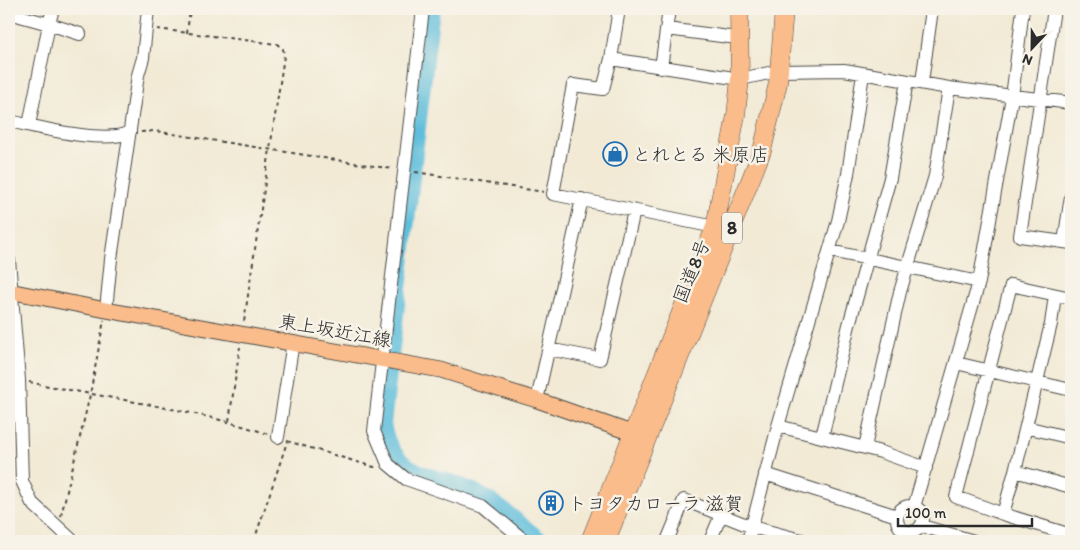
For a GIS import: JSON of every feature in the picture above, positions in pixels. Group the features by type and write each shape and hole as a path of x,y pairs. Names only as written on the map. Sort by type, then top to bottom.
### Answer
{"highway":[{"name":"国道8号","path":"606,541 640,436 715,227 727,172 740,79 739,9"},
{"name":"国道8号","path":"590,541 640,436 754,176 769,126 779,71 784,9"}],"main road":[{"name":"東上坂近江線","path":"10,291 441,370 538,400 640,436"}],"street":[{"path":"29,125 53,9"},
{"path":"106,310 111,259 147,28 148,9"},
{"path":"423,9 404,170 388,360 374,431 388,464 406,478 484,506 524,541"},
{"path":"619,9 611,58 603,89 573,85 554,194 715,227"},
{"path":"661,68 670,9"},
{"path":"922,82 932,9"},
{"path":"914,507 978,282 1012,97 1023,9"},
{"path":"1054,9 1020,236 1068,242 1071,196"},
{"path":"9,13 80,34"},
{"path":"667,29 729,37"},
{"path":"611,58 661,68 740,79 779,71 844,70 949,88 1071,103"},
{"path":"748,541 778,426 830,251 848,174 863,74"},
{"path":"822,436 849,325 890,178 907,81"},
{"path":"865,447 900,292 935,176 949,88"},
{"path":"9,121 76,134 123,136 130,132"},
{"path":"538,400 582,199"},
{"path":"548,349 600,359 634,211"},
{"path":"830,251 978,282"},
{"path":"9,260 10,291 19,380 22,481 32,503 73,541"},
{"path":"1071,298 1011,285 956,497 1071,535"},
{"path":"1003,514 1037,383 1051,324 1055,295"},
{"path":"282,439 293,342"},
{"path":"956,363 1071,390"},
{"path":"778,426 865,447 926,468"},
{"path":"1026,427 1071,438"},
{"path":"1015,470 1071,487"},
{"path":"765,474 898,516"},
{"path":"667,541 684,500 752,527 806,541"},
{"path":"914,507 923,514 922,526 907,537 898,525 898,516 902,509 914,507"},
{"path":"710,541 721,515"},
{"path":"922,526 974,541"}],"path":[{"path":"188,33 190,9"},
{"path":"147,28 277,44 283,49 284,56 229,421"},
{"path":"130,132 154,131 404,170"},
{"path":"420,173 554,194"},
{"path":"58,529 90,395 106,310"},
{"path":"19,380 229,421 374,467 388,464"},
{"path":"254,541 282,439"}],"waterway":[{"path":"432,9 383,424 389,443 398,457 409,467 484,497 542,541"}],"place":[{"name":"とれとる 米原店","path":"615,154"},
{"name":"トヨタカローラ 滋賀","path":"551,503"}]}
